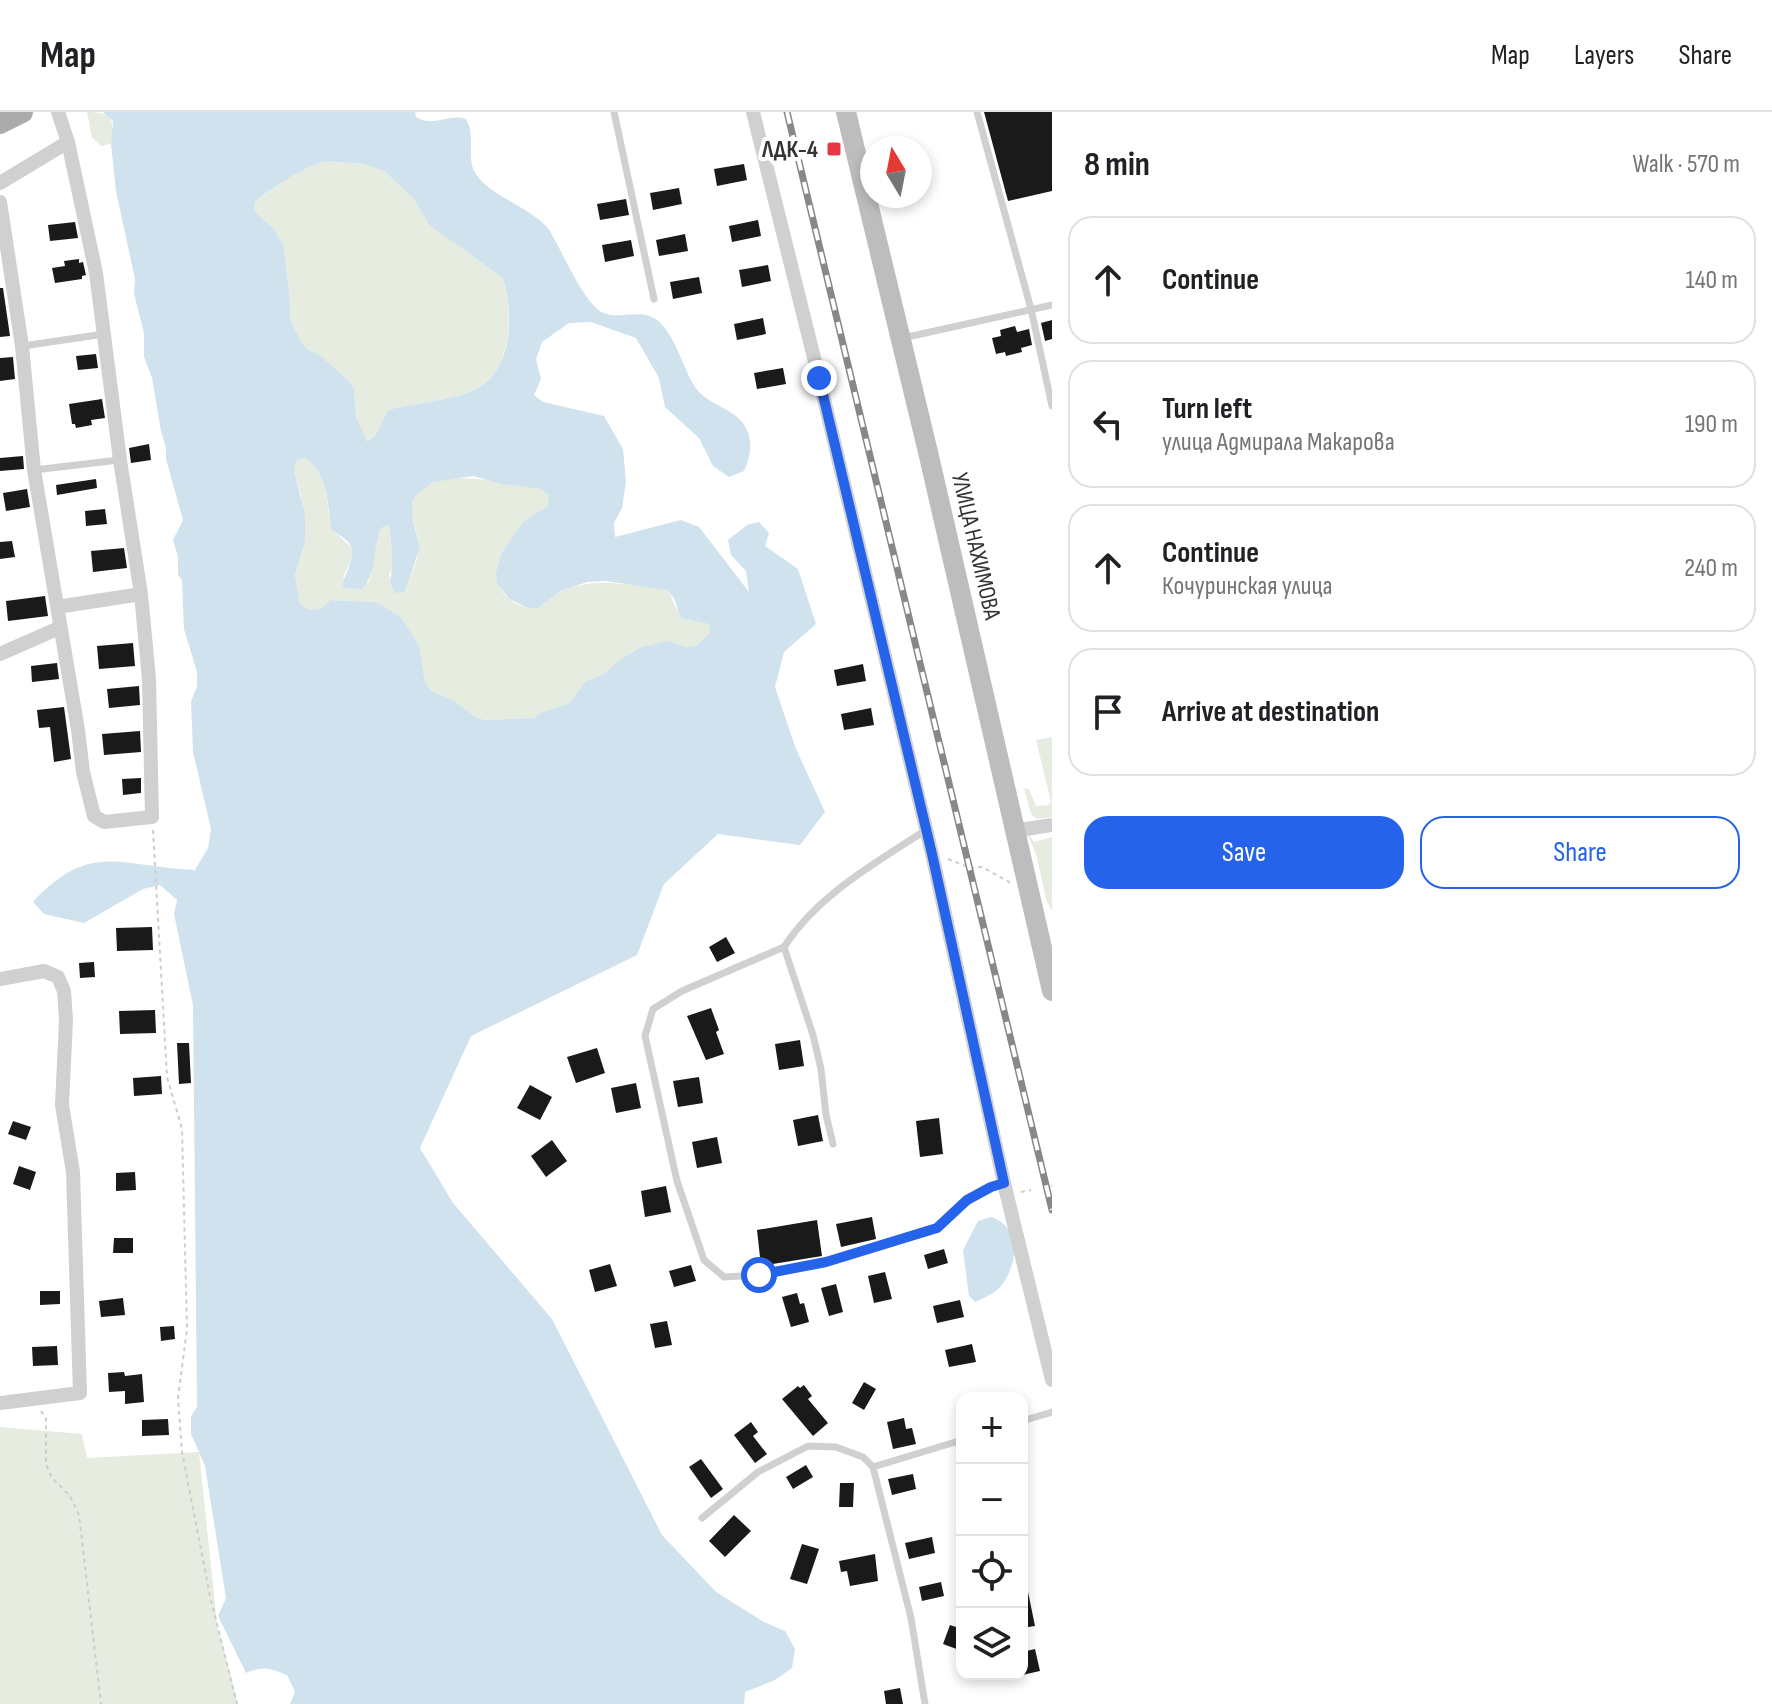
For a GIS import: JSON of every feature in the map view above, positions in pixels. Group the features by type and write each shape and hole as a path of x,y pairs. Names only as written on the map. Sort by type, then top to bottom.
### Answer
{"main road":[{"path":"0,123 22,112"},
{"name":"УЛИЦА НАХИМОВА","path":"846,112 1052,991"}],"street":[{"path":"0,202 22,346 34,470 83,772 94,816 104,822 152,817 149,679 141,594 96,273 68,142 58,112"},
{"path":"753,112 932,854 1004,1183 1052,1380"},
{"path":"0,183 68,142"},
{"path":"57,607 141,594"},
{"path":"0,654 59,628"},
{"path":"1014,831 1052,825"},
{"path":"0,979 44,971 58,977 64,991 66,1020 62,1105 73,1172 80,1393 0,1403"}],"lane":[{"path":"614,112 654,299"},
{"path":"977,112 1031,309 1052,406"},
{"path":"901,338 1052,305"},
{"path":"22,346 104,334"},
{"path":"34,470 120,460"},
{"path":"926,830 839,886 794,931 784,947 682,991 653,1009 645,1036 677,1181 704,1260 724,1277 759,1275 826,1262 937,1228 967,1200 1004,1183"},
{"path":"784,947 816,1046 833,1144"},
{"path":"1028,1419 1052,1412"},
{"path":"873,1467 956,1442"},
{"path":"702,1518 758,1472 808,1446 836,1447 863,1457 873,1467 911,1618 925,1704"}],"path":[{"path":"152,817 167,1077 182,1129 187,1329 178,1398 182,1452 210,1596 237,1704"},
{"path":"932,854 971,868 982,867 1016,886"},
{"path":"1019,1192 1031,1190"},
{"path":"23,1400 37,1405 46,1419 46,1464 52,1478 70,1496 79,1515 101,1704"}],"shaded area":[{"path":"87,112 103,114 110,119 111,144 101,146 92,137"},
{"path":"325,161 364,164 384,171 414,199 429,225 503,278 506,294 506,346 491,376 479,387 462,395 388,410 375,436 366,441 356,417 354,389 350,382 320,355 306,350 296,332 290,318 284,247 275,230 255,212 254,203 269,192 298,173"},
{"path":"305,458 322,481 331,529 351,549 351,559 343,577 368,583 378,535 381,528 389,525 393,565 389,576 405,592 419,550 412,506 422,489 435,482 452,479 491,480 541,489 549,496 549,506 510,542 498,564 497,576 501,589 510,600 535,608 562,591 589,583 656,586 669,593 677,609 684,615 709,624 710,633 696,646 687,647 668,641 641,647 604,674 586,681 568,704 541,712 534,718 477,718 456,702 430,690 425,682 419,645 400,616 376,602 331,600 316,610 300,604 295,577 305,542 301,496 294,470 296,461"},
{"path":"1052,737 1052,817 1037,819 1031,814 1024,788 1029,789 1036,806 1051,802 1036,740"},
{"path":"1025,829 1034,842 1052,837 1052,911 1046,899 1036,854"},
{"path":"0,1427 82,1434 87,1458 199,1452 217,1623 238,1704 0,1704"}],"water":[{"path":"103,112 415,112 416,117 429,121 466,119 471,133 472,164 478,177 547,227 594,306 609,315 642,314 657,320 671,337 694,386 735,416 746,428 750,454 744,471 729,477 713,466 699,438 665,407 659,378 636,338 591,322 569,323 542,342 536,359 541,379 534,395 543,402 604,416 623,449 626,482 622,508 614,523 615,537 681,520 699,527 749,592 746,571 731,555 728,540 747,525 759,522 769,533 765,546 798,569 816,624 784,652 775,687 796,749 825,812 800,845 718,834 664,884 637,955 471,1036 420,1148 453,1203 552,1319 662,1535 716,1592 764,1622 785,1631 795,1649 792,1668 775,1680 745,1692 744,1704 290,1704 295,1692 287,1675 266,1669 246,1673 218,1616 226,1598 205,1466 191,1434 191,1416 197,1407 193,1005 174,914 177,900 160,885 143,889 84,923 44,914 33,902 54,882 73,870 91,864 128,863 195,870 208,848 211,829 193,752 191,701 197,687 197,672 184,629 182,580 178,575 178,557 173,540 183,520 166,459 152,378 144,357 144,333 134,294 135,279 116,191 111,144 113,121","holes":["325,161 364,164 384,171 414,199 429,225 503,278 507,294 509,330 506,347 492,376 462,395 388,410 375,436 367,441 356,417 354,389 350,382 320,355 306,349 296,332 290,318 284,247 275,230 255,212 254,203 268,192","305,458 323,481 331,529 351,547 343,588 362,589 373,568 381,528 389,525 391,584 396,593 405,592 420,547 412,502 433,482 473,476 502,484 541,489 549,496 548,506 523,522 501,554 497,583 509,599 528,608 538,608 561,591 587,582 606,581 667,590 674,598 681,618 709,624 710,633 696,646 687,647 668,641 641,647 604,674 586,681 568,704 541,712 534,718 477,718 456,702 430,690 425,682 419,645 400,616 376,602 330,600 316,610 300,604 295,576 305,542 305,515 294,470 296,461"]},
{"path":"991,1217 1008,1228 1014,1256 1002,1285 975,1302 969,1296 963,1250 978,1221"}],"building":[{"path":"984,112 1052,112 1052,191 1008,201"},
{"path":"744,164 747,180 717,186 714,169"},
{"path":"679,188 682,204 653,210 650,193"},
{"path":"626,199 629,215 600,220 597,204"},
{"path":"758,220 761,236 732,242 729,226"},
{"path":"75,222 78,238 50,241 48,225"},
{"path":"685,234 688,251 659,256 656,240"},
{"path":"631,240 634,256 605,262 602,245"},
{"path":"79,259 79,263 83,262 86,275 82,279 55,283 52,268 65,266 64,261"},
{"path":"768,265 771,281 742,287 739,270"},
{"path":"699,277 702,293 673,299 670,282"},
{"path":"0,288 3,288 10,336 0,337"},
{"path":"763,318 766,334 737,340 734,324"},
{"path":"1052,320 1052,339 1045,341 1041,323"},
{"path":"1015,326 1017,332 1029,329 1032,345 1021,348 1022,352 1006,356 1005,352 996,354 992,338 1001,336 1000,330"},
{"path":"96,354 98,368 78,370 76,356"},
{"path":"13,357 15,379 0,381 0,358"},
{"path":"783,368 786,384 757,389 754,373"},
{"path":"102,399 105,418 91,420 92,425 76,428 72,424 69,404"},
{"path":"149,444 151,460 131,463 129,448"},
{"path":"23,456 24,469 0,471 0,458"},
{"path":"96,479 97,488 57,495 56,485"},
{"path":"27,489 30,507 6,511 3,493"},
{"path":"105,509 107,524 86,526 85,511"},
{"path":"12,541 15,557 0,559 0,542"},
{"path":"124,548 127,568 93,572 91,551"},
{"path":"45,596 48,616 8,621 6,601"},
{"path":"133,643 135,666 99,669 97,646"},
{"path":"57,663 59,679 32,682 31,666"},
{"path":"863,664 866,681 837,686 834,670"},
{"path":"139,686 140,705 109,708 107,689"},
{"path":"64,707 71,759 54,762 50,727 39,728 37,710"},
{"path":"871,708 874,725 844,730 841,714"},
{"path":"140,731 141,752 104,755 102,734"},
{"path":"141,778 141,793 123,795 122,779"},
{"path":"152,927 153,950 117,951 116,928"},
{"path":"726,937 735,953 717,962 709,947"},
{"path":"94,962 95,977 80,978 79,963"},
{"path":"711,1008 724,1054 706,1060 687,1016"},
{"path":"155,1010 156,1033 120,1034 119,1011"},
{"path":"800,1040 804,1066 779,1070 775,1044"},
{"path":"177,1043 189,1043 191,1083 179,1084"},
{"path":"597,1048 605,1073 576,1083 567,1057"},
{"path":"161,1076 162,1094 134,1096 133,1078"},
{"path":"699,1077 703,1103 678,1107 673,1081"},
{"path":"636,1083 641,1108 616,1113 611,1088"},
{"path":"530,1085 552,1097 540,1120 517,1108"},
{"path":"818,1115 823,1141 798,1146 793,1120"},
{"path":"939,1118 943,1154 920,1157 916,1121"},
{"path":"13,1121 31,1127 26,1140 8,1134"},
{"path":"717,1137 722,1163 697,1168 692,1142"},
{"path":"552,1140 567,1161 546,1177 531,1156"},
{"path":"19,1166 36,1172 30,1190 13,1184"},
{"path":"135,1172 136,1190 116,1191 116,1173"},
{"path":"666,1186 671,1212 645,1217 641,1191"},
{"path":"872,1217 876,1239 841,1247 836,1224"},
{"path":"817,1220 822,1256 761,1266 757,1230"},
{"path":"114,1238 133,1238 133,1253 113,1253"},
{"path":"944,1249 948,1263 928,1269 924,1255"},
{"path":"610,1264 617,1286 595,1292 589,1270"},
{"path":"691,1265 696,1281 674,1287 669,1271"},
{"path":"885,1272 892,1299 874,1303 868,1276"},
{"path":"836,1284 843,1312 829,1316 821,1288"},
{"path":"40,1291 60,1291 60,1304 40,1305"},
{"path":"797,1293 800,1304 804,1303 809,1322 791,1327 782,1297"},
{"path":"123,1298 125,1315 101,1317 99,1301"},
{"path":"960,1300 964,1317 937,1323 933,1306"},
{"path":"667,1321 672,1345 655,1348 650,1324"},
{"path":"174,1326 175,1339 161,1341 160,1327"},
{"path":"972,1344 976,1362 949,1367 945,1350"},
{"path":"57,1346 58,1365 33,1366 32,1347"},
{"path":"124,1372 125,1376 142,1374 144,1402 125,1404 125,1391 109,1392 108,1373"},
{"path":"864,1382 876,1389 864,1410 852,1403"},
{"path":"804,1385 812,1396 808,1399 828,1423 813,1436 782,1399"},
{"path":"904,1418 906,1429 912,1428 916,1444 893,1449 887,1422"},
{"path":"168,1419 169,1435 142,1436 142,1420"},
{"path":"751,1422 758,1432 753,1436 767,1454 755,1463 734,1435"},
{"path":"701,1459 723,1489 711,1498 689,1467"},
{"path":"806,1465 813,1477 793,1489 786,1477"},
{"path":"913,1474 916,1489 892,1495 888,1479"},
{"path":"840,1483 854,1483 853,1507 839,1507"},
{"path":"734,1515 751,1531 725,1557 709,1541"},
{"path":"932,1537 935,1553 909,1559 905,1543"},
{"path":"802,1544 819,1549 807,1584 790,1579"},
{"path":"875,1554 878,1581 850,1586 847,1571 841,1572 839,1561"},
{"path":"941,1582 944,1596 922,1601 919,1587"},
{"path":"1028,1592 1035,1626 1028,1627"},
{"path":"950,1625 956,1627 956,1649 943,1644"},
{"path":"1035,1649 1040,1671 1028,1674 1028,1651"},
{"path":"900,1688 903,1704 886,1704 884,1691"}],"railway":[{"path":"787,112 1052,1210"}],"place":[{"name":"ЛДК-4","path":"834,149"}],"route":[{"path":"759,1275 826,1262 937,1228 967,1200 1004,1183 932,854 819,378"}]}
